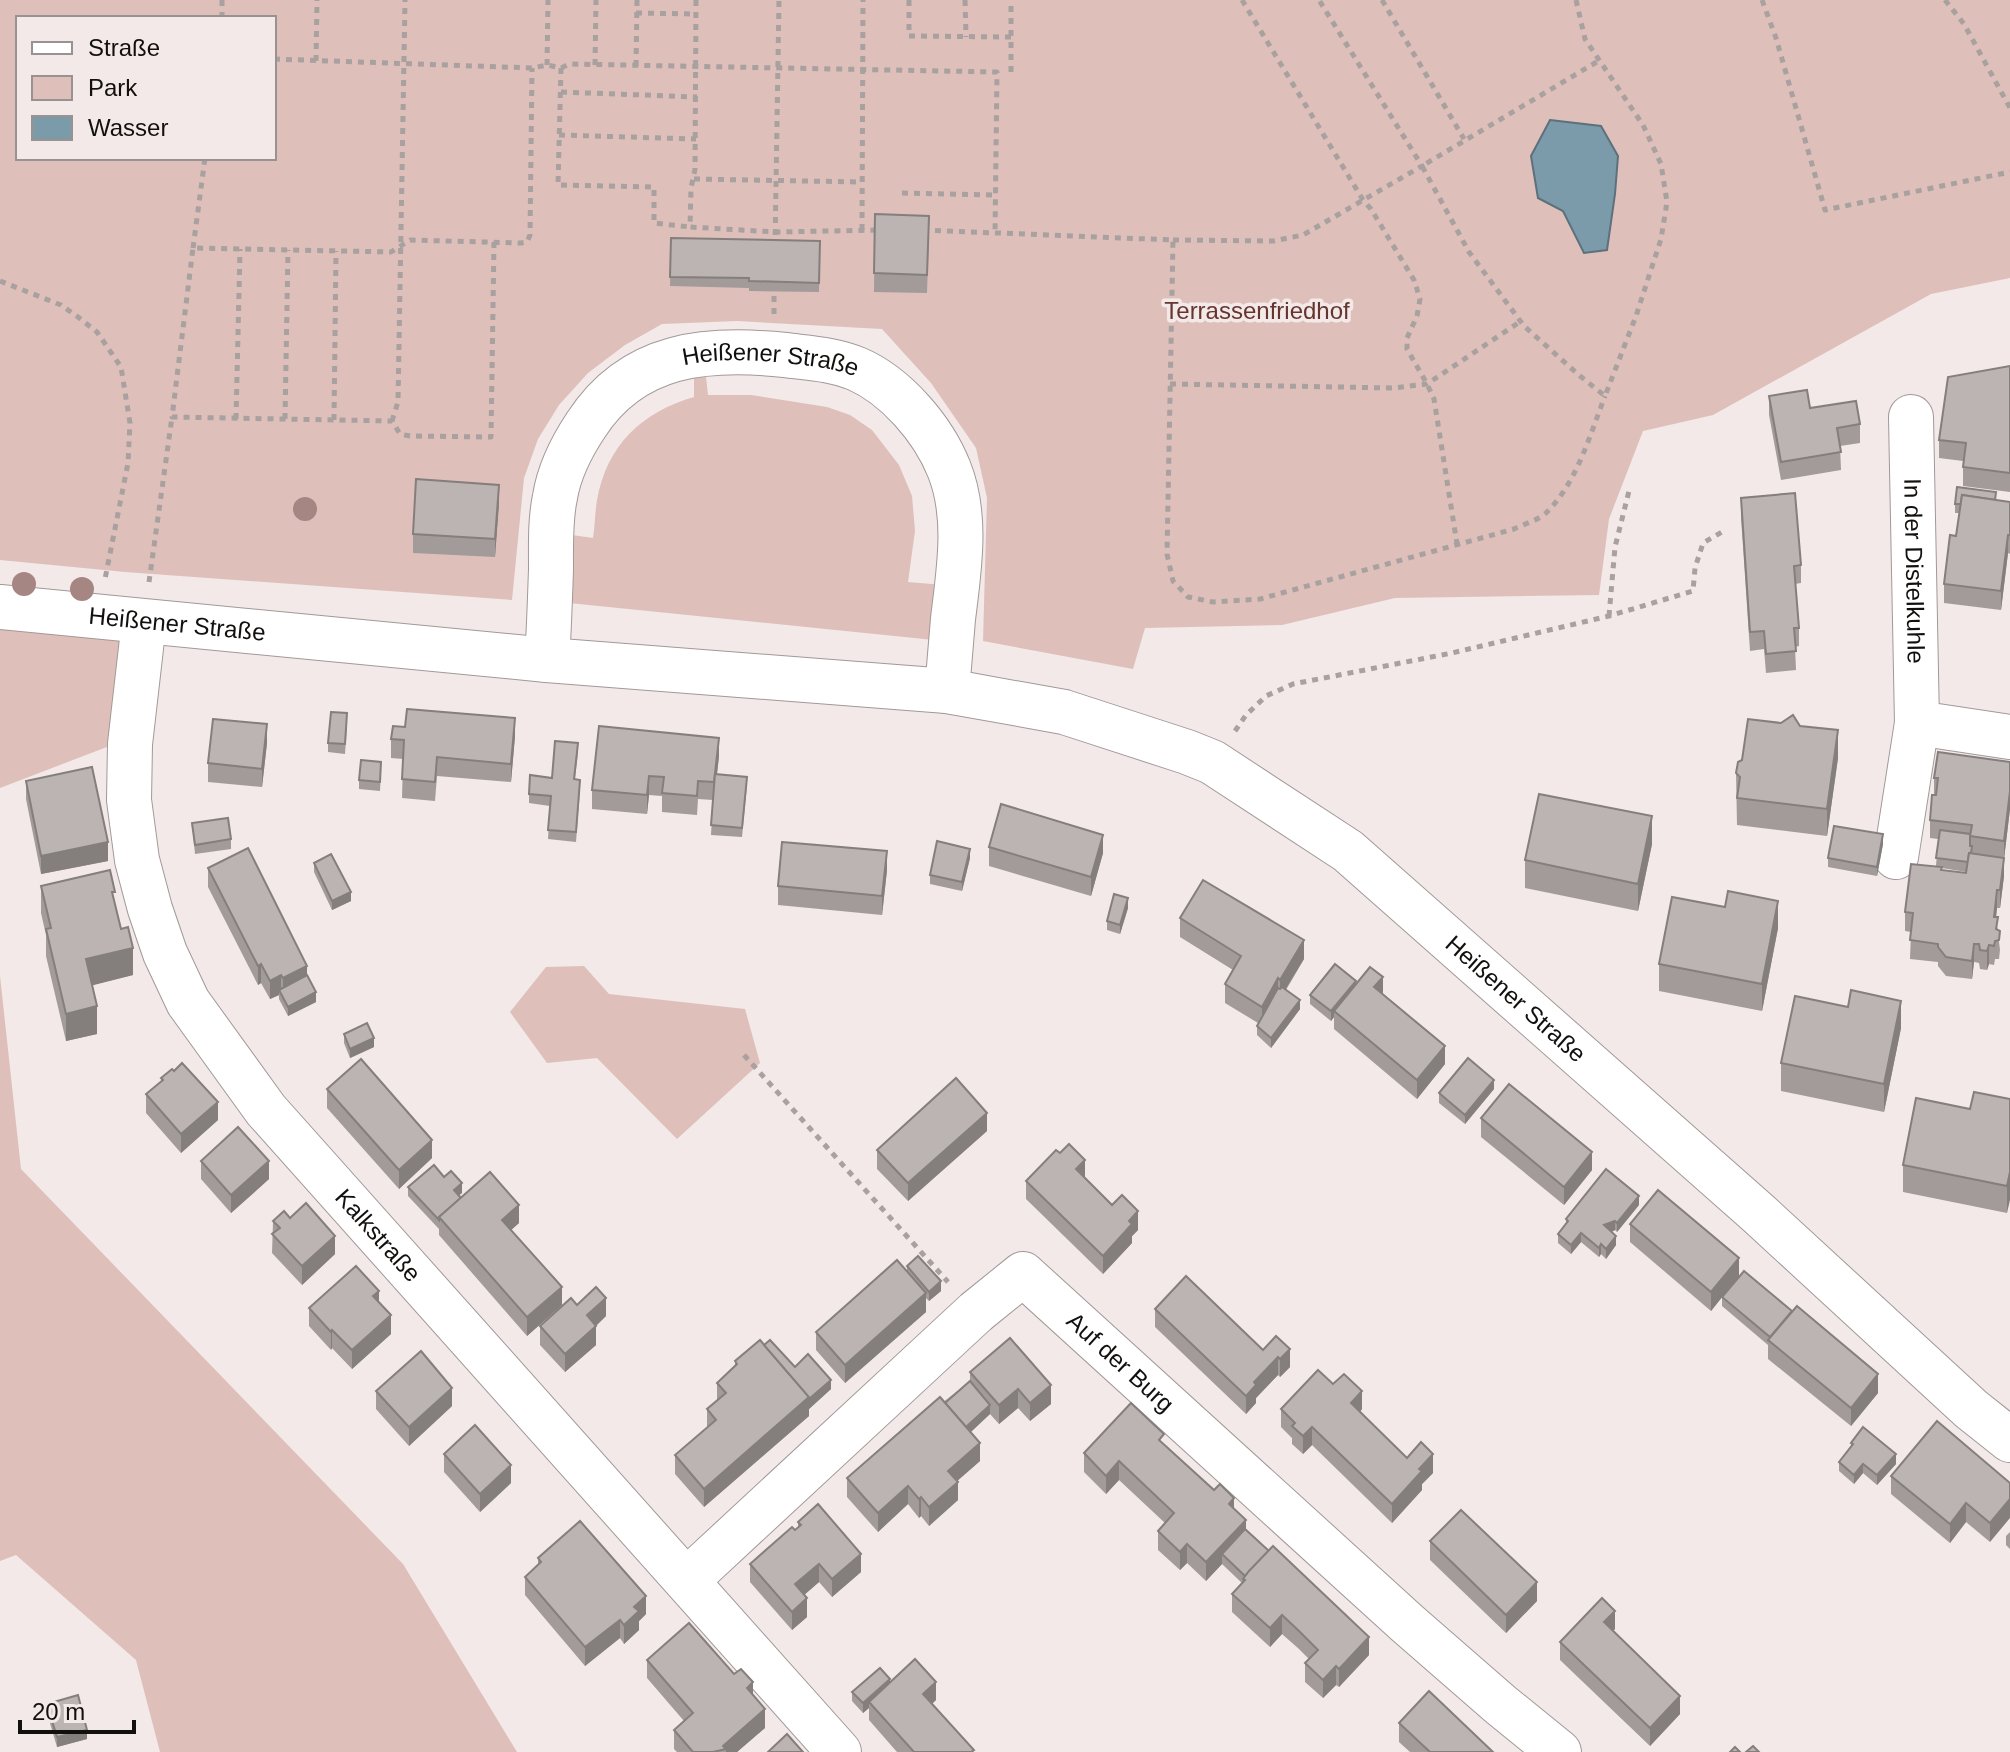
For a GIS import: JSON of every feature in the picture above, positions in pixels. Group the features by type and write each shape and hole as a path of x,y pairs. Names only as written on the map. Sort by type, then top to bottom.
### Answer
{"street":[{"name":"Heißener Straße","path":"547,660 555,495 563,469 587,423 605,401 626,383 670,360 702,353 773,354 820,359 856,368 878,381 916,415 949,468 959,503 960,560 947,691"},
{"name":"In der Distelkuhle","path":"1896,857 1917,723 1911,417"},
{"name":"Heißener Straße","path":"0,607 139,602 547,660 947,691 1064,712 1212,762 1348,851 1758,1213 1971,1409 2010,1440"},
{"name":"Kalkstraße","path":"139,602 129,800 137,860 150,909 165,953 188,1002 266,1110 839,1752"},
{"path":"1917,723 2010,737"},
{"name":"Auf der Burg","path":"687,1580 976,1312 1023,1274 1408,1624 1559,1752"}],"path":[{"path":"316,61 317,0"},
{"path":"405,0 398,402 392,421 400,434 491,437 494,242"},
{"path":"547,65 548,0"},
{"path":"595,65 596,0"},
{"path":"636,66 637,0"},
{"path":"690,227 696,139 696,0"},
{"path":"775,249 779,0"},
{"path":"862,230 863,0"},
{"path":"909,0 909,36 1011,37"},
{"path":"965,0 966,37"},
{"path":"1011,0 1011,72"},
{"path":"1242,0 1414,280 1420,299 1417,316 1407,338 1407,349 1434,399 1457,544"},
{"path":"1319,0 1422,166 1469,252 1521,321 1605,396"},
{"path":"1382,0 1464,139"},
{"path":"1173,240 1167,554 1173,581 1188,597 1213,602 1260,599 1514,529 1545,514 1566,487 1584,451 1636,316 1661,239 1667,202 1661,164 1643,125 1585,39 1576,0"},
{"path":"1762,0 1776,38 1825,210 2010,172"},
{"path":"1945,0 1964,24 2010,108"},
{"path":"636,13 695,14"},
{"path":"276,59 532,68 547,65 561,68 569,64 997,72 995,233"},
{"path":"915,230 1173,240 1273,241 1303,235 1600,60"},
{"path":"193,248 391,252 410,240 527,242 530,235 532,68"},
{"path":"561,68 558,185 654,187 654,223 775,232 888,230"},
{"path":"561,92 697,97"},
{"path":"559,135 696,139"},
{"path":"139,602 149,583 205,160"},
{"path":"694,179 862,182"},
{"path":"902,193 997,195"},
{"path":"236,419 240,249"},
{"path":"285,419 288,250"},
{"path":"334,420 336,251"},
{"path":"0,281 61,305 78,317 97,332 121,367 130,423 128,463 104,580 119,581"},
{"path":"1170,384 1393,388 1427,384 1521,321"},
{"path":"172,417 392,421"},
{"path":"1609,616 1615,547 1630,487"},
{"path":"1212,762 1246,715 1266,696 1293,684 1452,653 1609,616 1693,591 1695,568 1703,543 1722,532"},
{"path":"744,1055 976,1312"}],"green space":[{"name":"Terrassenfriedhof","path":"0,0 2010,0 2010,278 1931,294 1713,415 1643,431 1609,519 1599,595 1395,598 1282,625 1145,628 1133,669 983,641 987,498 976,448 931,383 882,329 737,321 662,324 625,345 588,373 559,405 538,439 524,478 512,600 0,560"},
{"path":"705,368 708,395 751,395 827,407 850,415 872,430 899,465 912,496 915,531 908,582 943,585 934,640 569,603 565,534 593,538 602,480 618,447 658,412 694,397 694,369"},
{"path":"0,616 121,625 112,745 0,788"},
{"path":"584,966 609,994 745,1009 760,1063 677,1139 597,1058 547,1063 510,1012 546,967"},
{"path":"0,976 21,1169 403,1564 517,1752 160,1752 136,1660 16,1555 0,1561"}],"water":[{"path":"1550,120 1601,126 1618,156 1607,250 1584,253 1563,211 1538,198 1531,156"}],"building":[{"path":"875,214 929,216 927,275 874,273"},
{"path":"671,238 820,241 819,283 670,277"},
{"path":"2010,366 2010,473 1963,467 1966,443 1939,440 1948,377"},
{"path":"1807,390 1810,408 1856,401 1860,424 1837,428 1841,452 1781,462 1769,396"},
{"path":"416,479 499,485 495,539 413,534"},
{"path":"1957,487 1996,492 1995,500 1962,495 1961,504 1955,504"},
{"path":"1795,493 1801,565 1794,566 1799,628 1794,628 1796,651 1766,654 1764,631 1750,632 1741,498"},
{"path":"1962,495 2010,502 2010,535 2001,591 1944,584 1950,535 1956,536"},
{"path":"407,709 515,718 511,764 437,757 435,782 402,779 404,740 391,739 393,726 405,727"},
{"path":"331,712 347,713 345,744 328,743"},
{"path":"1793,715 1800,726 1838,730 1827,809 1737,798 1740,777 1736,773 1738,762 1742,760 1748,719 1781,723"},
{"path":"213,719 267,724 262,769 208,763"},
{"path":"599,726 719,738 714,782 698,781 697,796 662,793 664,777 649,776 647,795 592,790"},
{"path":"555,741 578,743 574,779 580,780 576,832 548,830 551,796 529,794 530,775 552,778"},
{"path":"1938,752 2010,762 2004,841 1970,836 1972,825 1930,820 1932,795 1936,795 1938,778 1934,778"},
{"path":"361,760 381,762 380,782 359,780"},
{"path":"92,767 108,842 41,856 26,781"},
{"path":"715,774 747,777 742,828 711,825"},
{"path":"1539,794 1652,816 1638,884 1525,860"},
{"path":"1001,804 1103,835 1091,877 989,847"},
{"path":"228,818 231,839 195,845 192,823"},
{"path":"1834,826 1883,834 1877,867 1828,858"},
{"path":"1940,830 1970,834 1972,846 1968,862 1936,858"},
{"path":"937,841 970,849 962,882 930,875"},
{"path":"782,842 887,851 882,896 778,886"},
{"path":"248,848 307,966 270,981 261,964 258,966 208,868"},
{"path":"1969,853 2004,858 1994,917 1998,917 1996,929 2000,931 1999,940 1995,941 1994,946 1989,945 1987,951 1980,950 1979,944 1974,944 1972,961 1946,957 1938,944 1910,940 1913,913 1905,912 1911,864 1966,873"},
{"path":"331,854 351,892 332,901 314,863"},
{"path":"110,870 121,929 128,927 133,948 86,959 97,1006 66,1014 46,929 51,928 41,886"},
{"path":"1203,880 1304,940 1262,1007 1225,984 1241,956 1180,918"},
{"path":"1728,891 1778,901 1762,984 1659,964 1672,897 1725,907"},
{"path":"1114,894 1128,898 1120,925 1107,921"},
{"path":"1335,964 1356,981 1331,1011 1310,995"},
{"path":"1370,967 1383,977 1374,987 1445,1046 1417,1080 1334,1011"},
{"path":"307,975 316,992 288,1007 279,990"},
{"path":"1282,987 1300,1000 1271,1038 1257,1026 1278,988"},
{"path":"1851,990 1901,1001 1884,1084 1781,1063 1795,996 1848,1007"},
{"path":"367,1023 374,1038 350,1049 344,1034"},
{"path":"1468,1058 1494,1080 1465,1115 1439,1093"},
{"path":"361,1059 432,1140 399,1170 327,1089"},
{"path":"182,1063 218,1102 181,1134 146,1094"},
{"path":"956,1078 987,1113 908,1183 877,1150"},
{"path":"1509,1084 1592,1152 1564,1187 1481,1118"},
{"path":"1974,1092 2010,1099 2010,1172 2007,1186 1903,1165 1916,1098 1970,1109"},
{"path":"238,1127 269,1161 231,1195 201,1161"},
{"path":"1069,1144 1085,1160 1076,1169 1112,1205 1122,1195 1138,1211 1129,1221 1132,1224 1103,1256 1026,1181 1056,1150 1060,1153"},
{"path":"434,1165 444,1177 451,1171 462,1183 454,1190 461,1198 439,1220 408,1187"},
{"path":"1606,1169 1639,1196 1617,1223 1604,1225 1616,1236 1606,1249 1601,1244 1599,1248 1581,1233 1571,1245 1558,1234 1568,1221 1566,1219"},
{"path":"490,1172 519,1205 502,1220 562,1287 527,1317 439,1217"},
{"path":"1658,1190 1739,1258 1711,1292 1630,1224"},
{"path":"306,1203 335,1236 302,1266 272,1234 280,1228 273,1221 284,1211 290,1218"},
{"path":"918,1256 941,1281 929,1292 907,1266"},
{"path":"897,1260 926,1293 845,1365 816,1332"},
{"path":"356,1266 379,1291 373,1296 391,1315 352,1350 309,1308"},
{"path":"1744,1271 1792,1311 1770,1337 1722,1297"},
{"path":"1186,1276 1263,1350 1276,1336 1290,1349 1254,1382 1256,1385 1246,1396 1155,1309"},
{"path":"596,1287 606,1298 587,1315 596,1326 565,1354 540,1326 571,1298 577,1305"},
{"path":"1797,1306 1878,1374 1851,1408 1768,1340"},
{"path":"1010,1338 1051,1385 1030,1403 1018,1389 999,1405 970,1372"},
{"path":"760,1340 809,1397 704,1489 675,1455 716,1420 707,1409 726,1393 717,1383 737,1364 735,1361"},
{"path":"770,1340 795,1367 808,1354 831,1380 809,1399 764,1345"},
{"path":"421,1351 452,1388 409,1427 376,1391"},
{"path":"1318,1370 1333,1384 1344,1374 1362,1391 1351,1403 1407,1458 1421,1442 1433,1454 1392,1504 1312,1427 1303,1436 1281,1409"},
{"path":"970,1381 990,1405 966,1427 945,1403"},
{"path":"940,1397 980,1443 948,1471 958,1482 929,1507 908,1486 878,1513 847,1478"},
{"path":"1131,1403 1164,1434 1159,1440 1214,1490 1220,1484 1234,1498 1229,1504 1246,1520 1206,1562 1187,1544 1180,1552 1158,1531 1174,1513 1119,1461 1106,1476 1084,1453"},
{"path":"1937,1421 2010,1483 2010,1499 1990,1523 1966,1503 1950,1524 1891,1476"},
{"path":"475,1425 511,1465 480,1494 444,1454"},
{"path":"1863,1427 1896,1454 1877,1475 1863,1464 1854,1475 1839,1462"},
{"path":"818,1504 861,1554 832,1579 819,1564 795,1584 807,1598 792,1612 750,1564 792,1527 795,1530 801,1525 798,1522"},
{"path":"1461,1510 1537,1582 1506,1615 1430,1541"},
{"path":"580,1521 646,1596 634,1607 639,1611 624,1625 620,1620 585,1647 525,1577 541,1562 538,1558"},
{"path":"1245,1529 1269,1551 1245,1576 1222,1554"},
{"path":"1273,1546 1369,1637 1339,1669 1336,1666 1323,1680 1305,1663 1318,1650 1299,1631 1282,1615 1270,1628 1232,1594"},
{"path":"1602,1598 1615,1611 1604,1622 1680,1696 1650,1728 1560,1642"},
{"path":"689,1623 734,1674 741,1669 753,1682 747,1688 765,1709 723,1746 726,1749 693,1752 674,1730 693,1713 647,1660"},
{"path":"915,1659 936,1682 923,1694 974,1750 971,1752 914,1752 869,1702"},
{"path":"880,1668 890,1679 863,1703 852,1692"},
{"path":"1429,1691 1493,1752 1430,1752 1399,1723"},
{"path":"78,1695 87,1730 57,1737 47,1704"},
{"path":"787,1734 803,1752 768,1752"}]}
